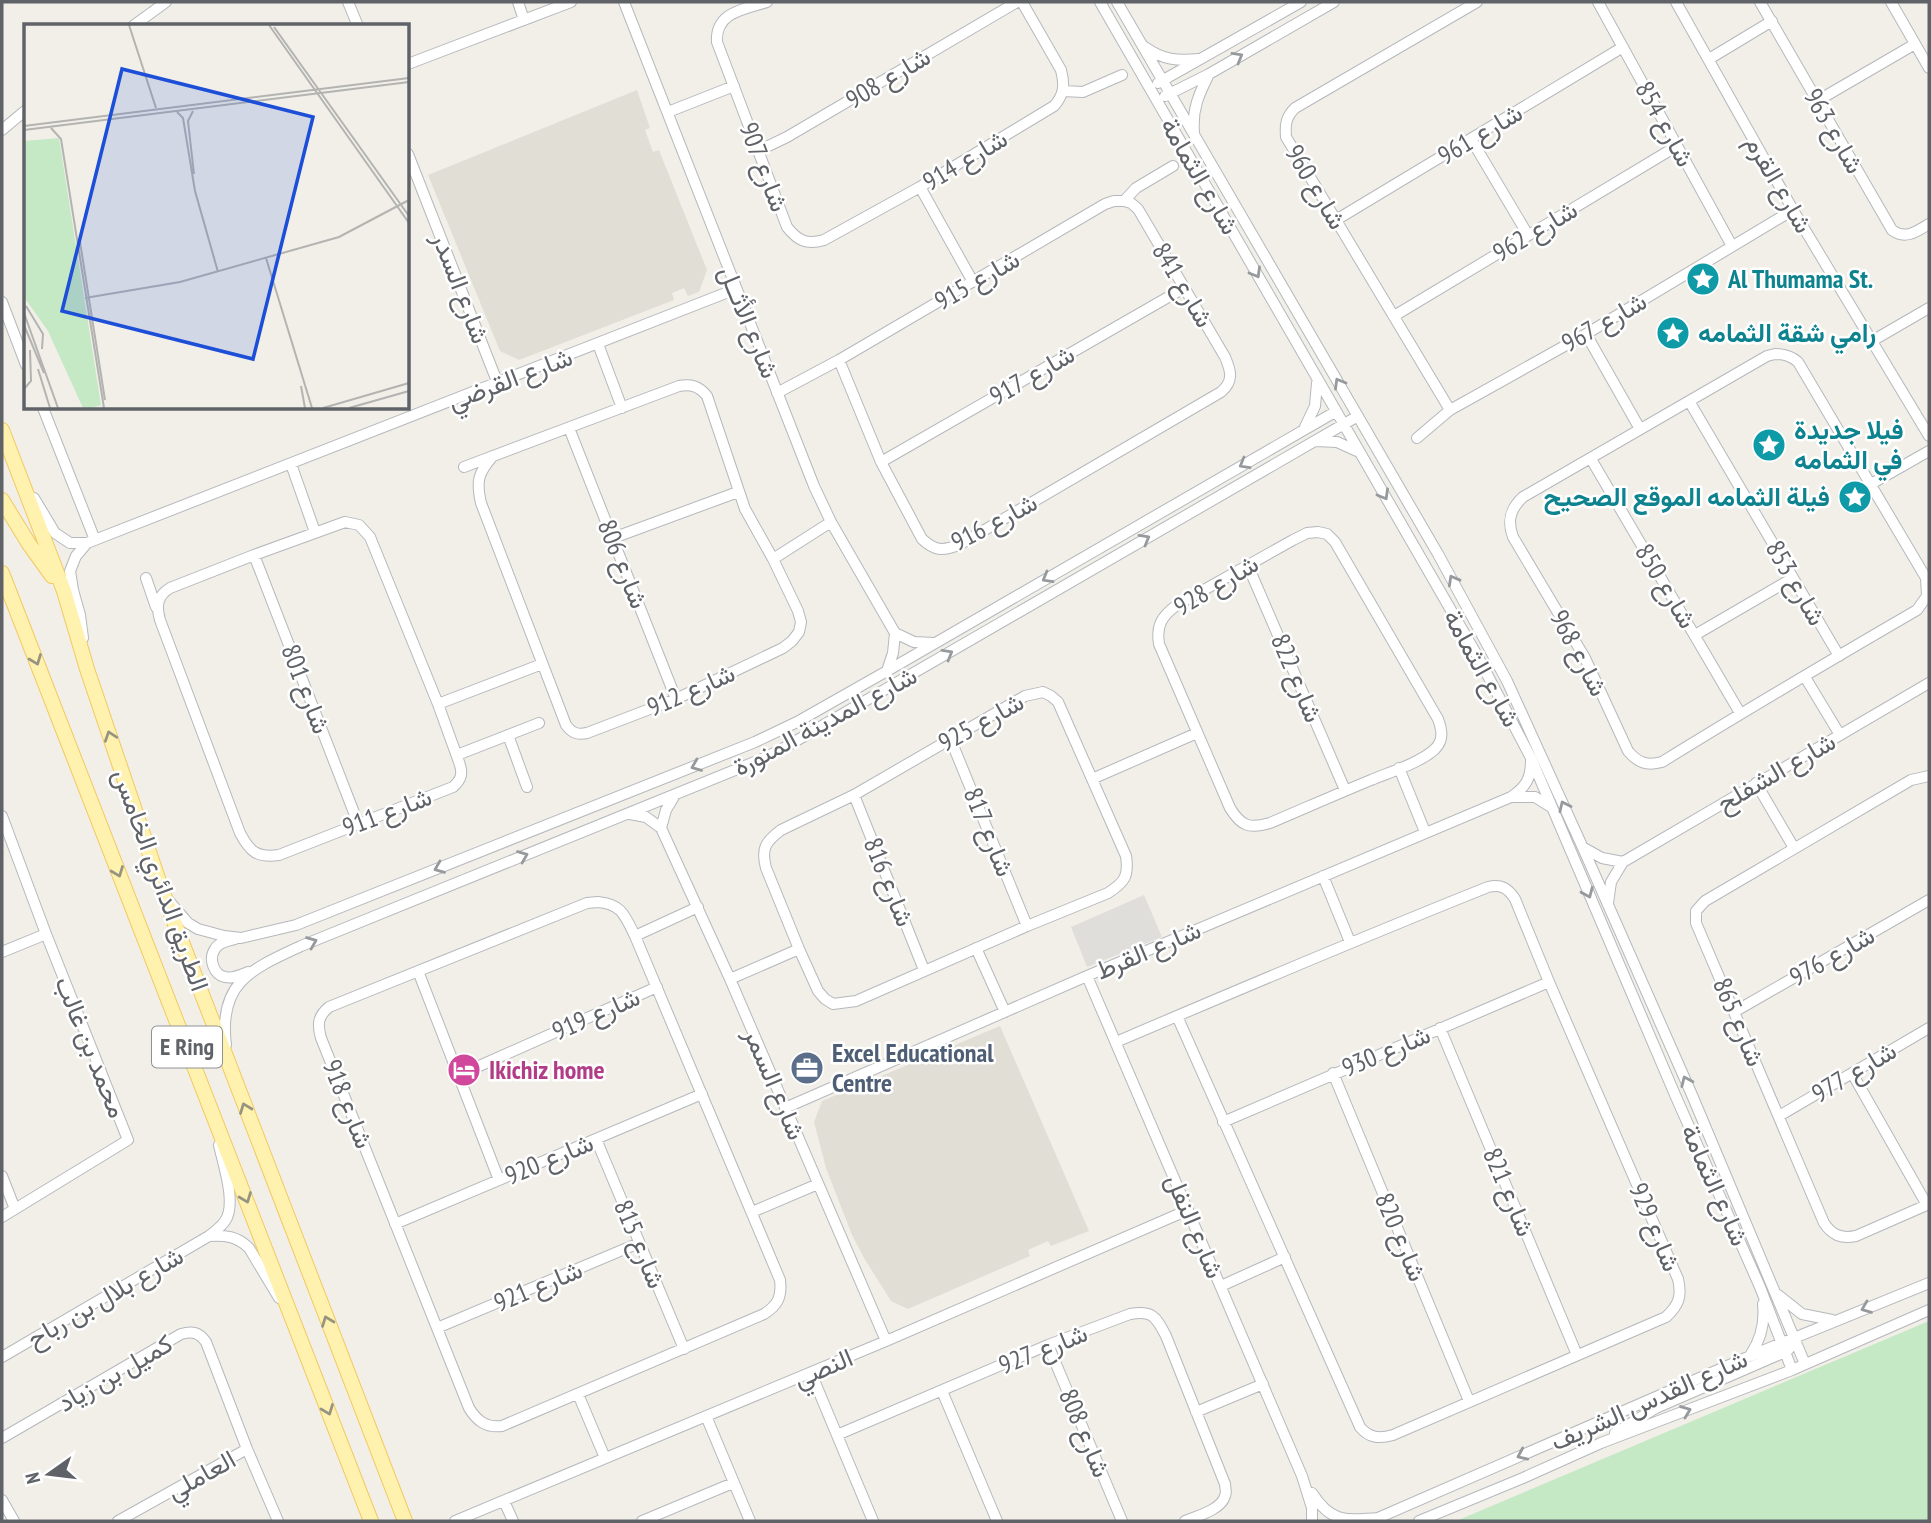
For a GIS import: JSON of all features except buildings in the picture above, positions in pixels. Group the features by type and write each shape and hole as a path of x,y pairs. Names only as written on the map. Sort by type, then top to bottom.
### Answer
{"main road":[{"name":"الطريق الدائري الخامس","path":"2,430 64,591 87,668 163,893 405,1521"},
{"path":"2,500 29,544 64,591"},
{"name":"الطريق الدائري الخامس","path":"2,573 371,1521"}],"street":[{"path":"136,24 166,2"},
{"path":"348,2 357,24"},
{"path":"517,2 524,20"},
{"path":"410,63 571,2"},
{"name":"شارع الأثــل","path":"624,2 814,486 831,522 895,633"},
{"name":"شارع 907","path":"767,2 729,15 718,26 717,42 787,227 794,237 803,242"},
{"path":"1019,2 1061,71 1063,90 1083,92 1122,75"},
{"name":"شارع 908","path":"758,151 788,137 1019,2"},
{"name":"شارع الثمامة","path":"1100,2 1156,84"},
{"path":"1108,2 1156,84 1164,92 1171,93"},
{"name":"شارع الثمامة","path":"1116,2 1142,45 1156,84 1156,100 1335,412 1351,420 1359,452 1478,657 1531,758 1760,1287 1792,1370"},
{"path":"1156,84 1301,2"},
{"path":"1156,100 1209,74 1334,2"},
{"name":"شارع 960","path":"1450,410 1286,137 1285,124 1288,115 1295,108 1477,2"},
{"name":"شارع 854","path":"1598,2 1732,246"},
{"name":"شارع القرم","path":"1676,2 1793,210 1929,436"},
{"name":"شارع 963","path":"1760,2 1892,230 1902,235 1913,234 1929,224"},
{"path":"1891,2 1929,68"},
{"path":"1709,59 1772,22"},
{"path":"1817,101 1916,44"},
{"path":"1142,45 1178,61 1202,59"},
{"name":"شارع 961","path":"1336,220 1623,47"},
{"path":"1194,135 1197,97 1209,74"},
{"path":"668,112 734,86"},
{"name":"شارع 914","path":"803,242 824,240 920,187 1054,106 1063,90"},
{"name":"شارع الثمامة","path":"1171,93 1351,420 1438,554 1507,681 1686,1082 1805,1364"},
{"path":"2,130 24,112"},
{"path":"1471,139 1528,235"},
{"name":"شارع 962","path":"1394,316 1677,146"},
{"name":"شارع السدر","path":"410,159 498,383"},
{"name":"شارع 915","path":"777,393 1105,204 1124,201 1136,188 1174,166"},
{"path":"920,187 973,282"},
{"name":"شارع 841","path":"1124,201 1138,209 1225,357 1231,378"},
{"name":"شارع 967","path":"1417,438 1450,410 1586,334 1793,210"},
{"name":"شارع 917","path":"881,462 1184,288"},
{"name":"شارع القرضي","path":"91,542 736,289"},
{"path":"2,302 24,360"},
{"path":"1872,341 1929,308"},
{"path":"1586,334 1640,429"},
{"path":"598,344 622,408"},
{"name":"شارع 968","path":"1783,354 1792,357 1798,362 1926,578 1927,596 1917,610 1740,713 1662,762 1652,765 1635,759 1629,751 1581,651 1513,537 1510,515 1514,505 1523,497 1689,401 1767,356 1783,354"},
{"name":"شارع 916","path":"839,359 881,462 922,539 939,549 959,545 1221,392 1228,386 1231,378"},
{"path":"1303,430 1315,406 1316,379"},
{"name":"شارع 912","path":"464,467 493,456 569,428 679,386 688,385 702,390 738,492 798,611 801,622 799,632 783,648 676,699 579,734 571,731 566,725 481,503 478,482 481,472 493,456"},
{"name":"شارع 853","path":"1689,401 1839,656"},
{"path":"44,410 91,542"},
{"name":"شارع المدينة المنورة","path":"163,893 178,912 198,929 224,936 241,938 296,925 755,742 797,722 887,671 1335,412"},
{"name":"شارع المدينة المنورة","path":"250,971 301,946 762,759 805,737 1351,420"},
{"name":"شارع 806","path":"569,428 676,699"},
{"path":"1313,441 1337,442 1359,452"},
{"path":"1871,484 1929,451"},
{"path":"10,452 55,533 69,543 91,542"},
{"name":"شارع 850","path":"1591,459 1740,713"},
{"path":"291,464 315,532"},
{"path":"612,538 738,492"},
{"path":"773,559 831,522"},
{"name":"شارع 911","path":"146,578 157,610 236,821 247,846 256,854 267,857 279,855 453,787 461,778 462,770 438,704 365,529 353,523 337,524 254,555 162,592 157,610"},
{"name":"شارع 928","path":"1318,532 1327,534 1335,542 1442,730 1436,748 1424,757 1258,827 1247,826 1236,818 1197,733 1158,644 1159,623 1166,613 1177,605 1307,533 1318,532"},
{"path":"87,668 80,615 70,571 76,556 91,542"},
{"name":"شارع 801","path":"254,555 358,823"},
{"name":"شارع 822","path":"1248,566 1345,790"},
{"path":"1695,635 1793,578"},
{"path":"2,593 26,636"},
{"path":"887,671 893,653 895,633 914,642 935,643"},
{"path":"438,704 542,664"},
{"path":"1805,677 1840,735"},
{"name":"شارع الشفلح","path":"1623,862 1929,683"},
{"name":"شارع 925","path":"1043,692 1058,702 1092,779 1126,856 1126,877 1118,887 856,1001 833,1004 825,999 799,949 766,868 764,847 771,837 855,795 1025,695 1043,692"},
{"path":"457,755 539,723"},
{"path":"1092,779 1197,733"},
{"path":"508,735 527,787"},
{"name":"شارع 817","path":"950,738 1027,926"},
{"path":"1511,797 1527,783 1531,772 1531,758"},
{"path":"1399,768 1425,832"},
{"name":"شارع 865","path":"1928,1205 1856,1236 1846,1238 1829,1231 1696,923 1696,911 1705,901 1911,780 1929,776"},
{"path":"1756,783 1794,848"},
{"path":"628,814 646,817 661,828 666,810 676,794"},
{"name":"شارع 816","path":"855,795 924,970"},
{"path":"1511,797 1535,797 1551,807"},
{"name":"شارع القرط","path":"785,1108 1087,976 1511,797"},
{"name":"محمد بن غالب","path":"2,816 128,1140 2,1217"},
{"name":"شارع السمر","path":"661,828 730,979 886,1341"},
{"path":"1583,848 1602,858 1623,862 1611,883 1608,906"},
{"path":"1323,876 1350,942"},
{"name":"شارع 929","path":"1116,1042 1350,942 1488,887 1503,887 1515,898 1678,1279 1679,1300 1675,1309 1666,1317 1392,1435 1375,1438 1366,1435 1360,1427 1177,1016"},
{"name":"شارع 976","path":"1734,1012 1929,900"},
{"name":"شارع 918","path":"608,902 617,906 635,936 780,1280 779,1300 773,1308 502,1426 479,1422 469,1408 395,1224 321,1038 318,1021 329,1007 418,971 587,904 608,902"},
{"path":"635,936 698,907"},
{"path":"2,952 46,934"},
{"path":"241,938 226,941 215,948 212,954 213,967 228,978 250,971"},
{"path":"976,948 1005,1012"},
{"path":"730,979 799,949"},
{"path":"232,1075 226,1043 225,1017 233,993 250,971"},
{"path":"418,971 499,1180"},
{"name":"شارع النفل","path":"1087,976 1302,1476 1312,1508 1312,1521"},
{"name":"شارع 930","path":"1223,1122 1549,982"},
{"name":"شارع 919","path":"459,1075 657,987"},
{"name":"شارع 821","path":"1440,1028 1577,1356"},
{"name":"شارع 977","path":"1779,1116 1929,1028"},
{"name":"شارع 820","path":"1333,1073 1469,1401"},
{"path":"1852,1073 1928,1205"},
{"name":"شارع 920","path":"395,1224 702,1094"},
{"name":"شارع بلال بن رباح","path":"2,1357 209,1236 225,1221 230,1203 214,1116"},
{"name":"شارع 815","path":"596,1139 684,1349"},
{"path":"2,1176 15,1209"},
{"path":"752,1212 818,1184"},
{"name":"النصي","path":"455,1521 811,1373 1188,1210"},
{"name":"شارع بلال بن رباح","path":"209,1236 233,1237 249,1248 298,1330"},
{"name":"شارع 921","path":"437,1328 639,1243"},
{"path":"1221,1286 1285,1257"},
{"name":"شارع القدس الشريف","path":"1375,1520 1750,1356 1783,1347 1794,1338 1929,1283"},
{"path":"1750,1356 1762,1331 1764,1313 1760,1287"},
{"path":"1773,1287 1786,1303 1802,1314 1834,1321"},
{"name":"شارع القدس الشريف","path":"1419,1521 1601,1443 1792,1370 1929,1310"},
{"name":"شارع 927","path":"837,1435 1048,1345 1130,1314 1152,1314 1166,1336 1226,1484 1225,1496 1212,1510 1185,1521"},
{"name":"كميل بن زياد","path":"2,1438 181,1334 188,1332 202,1336 278,1521"},
{"name":"شارع 808","path":"1048,1345 1122,1521"},
{"path":"1601,1443 1656,1408 1783,1347"},
{"path":"811,1373 873,1521"},
{"path":"1196,1412 1263,1384"},
{"path":"942,1391 997,1521"},
{"path":"578,1394 605,1458"},
{"path":"706,1416 750,1521"},
{"name":"العاملي","path":"118,1521 247,1449"},
{"name":"شارع النفل","path":"1302,1476 1318,1504 1335,1518 1375,1520"},
{"path":"642,1521 733,1483"},
{"path":"2,1500 14,1521"},
{"path":"504,1502 513,1521"}],"shaded area":[{"path":"637,90 650,128 645,130 653,152 659,150 707,270 699,292 688,296 684,288 672,293 674,300 519,360 500,351 428,175"},
{"path":"1144,895 1162,937 1087,967 1071,927"},
{"path":"1000,1026 1089,1231 1051,1246 1048,1241 1028,1250 1030,1256 908,1309 891,1301 852,1235 826,1168 814,1122 822,1101"}],"green space":[{"path":"1929,1321 1929,1521 1456,1521"}],"place":[{"name":"Al Thumama St.","path":"1703,279"},
{"name":"رامي شقة الثمامه","path":"1673,333"},
{"name":"فيلا جديدة في الثمامه","path":"1769,445"},
{"name":"فيلة الثمامه الموقع الصحيح","path":"1855,497"},
{"name":"Excel Educational Centre","path":"807,1068"},
{"name":"Ikichiz home","path":"464,1070"}]}
